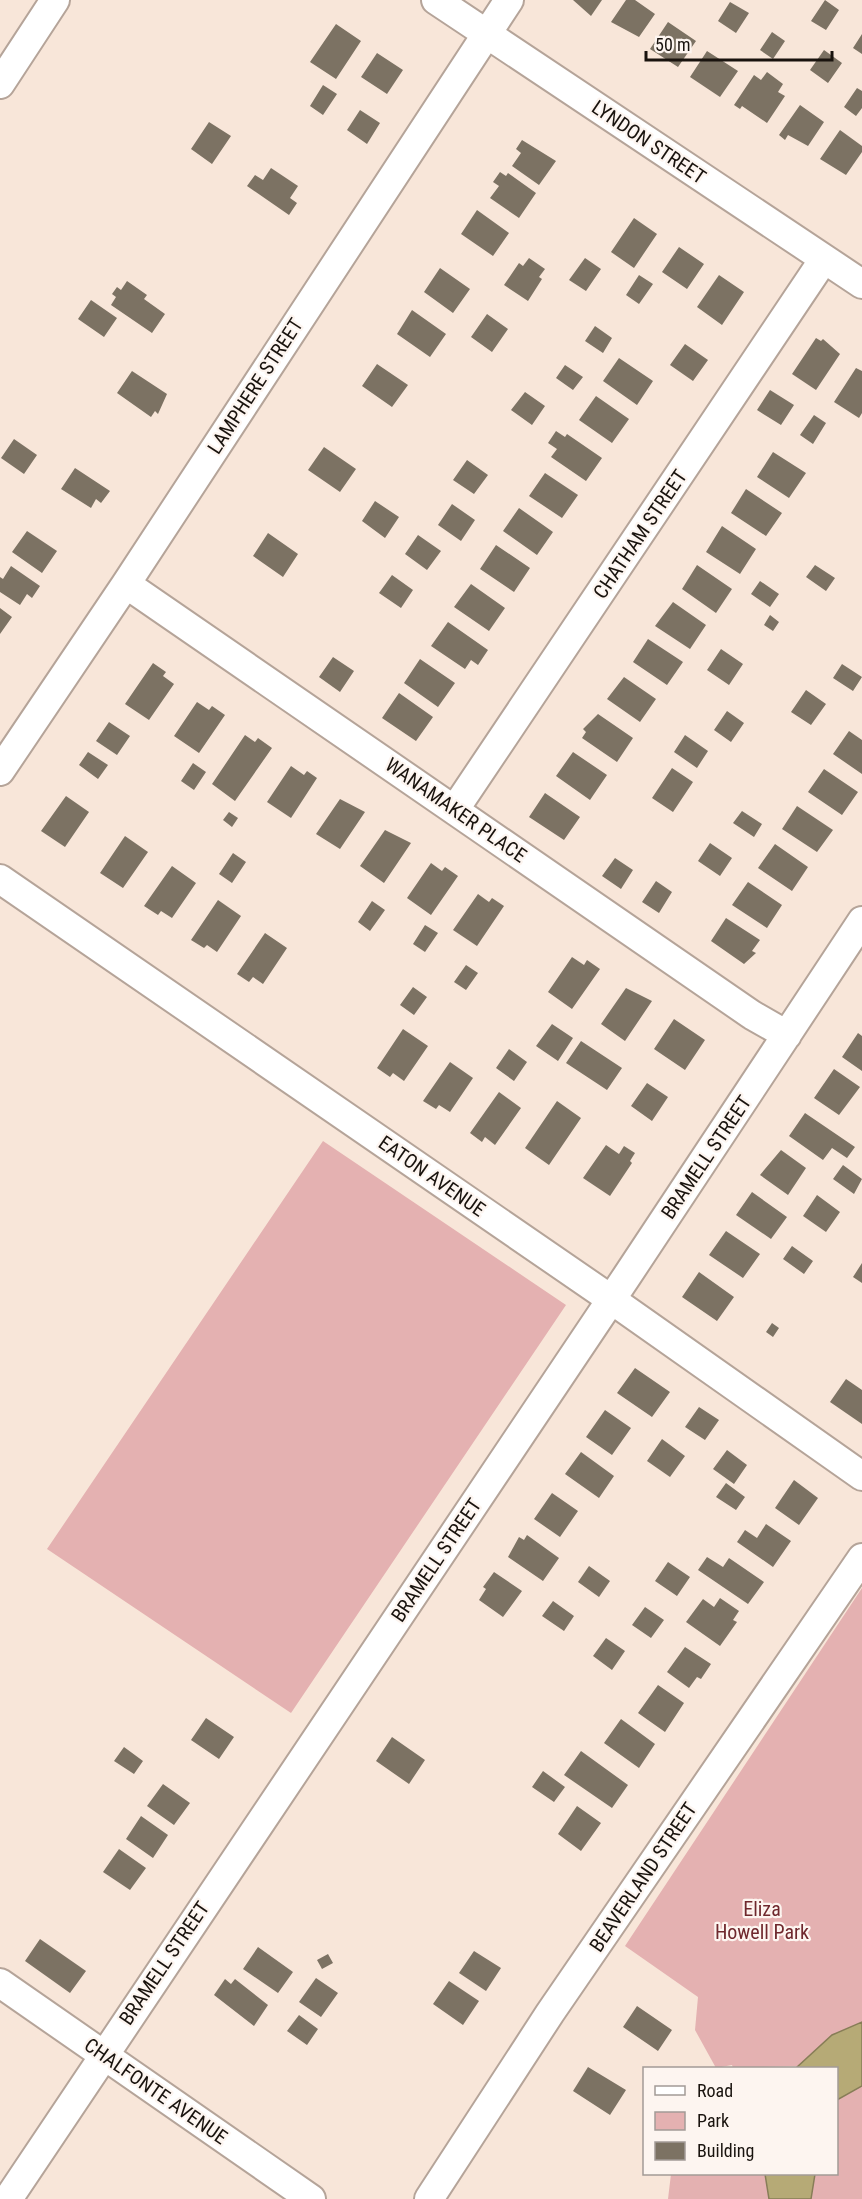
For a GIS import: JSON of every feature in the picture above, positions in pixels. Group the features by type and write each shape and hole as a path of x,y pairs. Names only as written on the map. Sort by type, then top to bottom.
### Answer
{"street":[{"path":"0,84 56,0"},
{"name":"LYNDON STREET","path":"436,0 862,284"},
{"name":"LAMPHERE STREET","path":"0,771 126,584 509,0"},
{"name":"CHATHAM STREET","path":"455,809 824,259"},
{"name":"WANAMAKER PLACE","path":"126,584 752,1015 787,1035"},
{"name":"EATON AVENUE","path":"0,879 612,1300 862,1476"},
{"name":"BRAMELL STREET","path":"8,2199 103,2054 612,1300 862,921"},
{"name":"BEAVERLAND STREET","path":"429,2199 550,2013 862,1558"},
{"name":"CHALFONTE AVENUE","path":"0,1983 311,2199"}],"green space":[{"path":"323,1141 566,1305 291,1713 47,1549"},
{"name":"Eliza Howell Park","path":"862,1588 862,2199 772,2199 768,2175 838,2175 838,2100 841,2098 838,2067 733,2067 732,2065 715,2067 695,2030 698,1997 625,1946"},
{"path":"671,2175 765,2175 769,2199 668,2199"}],"shaded area":[{"path":"862,2022 862,2086 838,2099 838,2067 797,2067 832,2035"},
{"path":"765,2175 815,2175 811,2199 769,2199"}],"building":[{"path":"573,0 602,0 591,16"},
{"path":"626,0 635,0 655,14 639,37 611,22"},
{"path":"825,0 839,10 826,30 811,21"},
{"path":"730,2 749,13 736,33 718,21"},
{"path":"668,22 696,41 678,67 650,49"},
{"path":"336,24 361,41 336,79 310,62"},
{"path":"772,32 785,41 773,59 760,50"},
{"path":"862,34 862,54 853,48"},
{"path":"824,50 842,63 828,83 810,70"},
{"path":"707,51 738,71 720,97 690,77"},
{"path":"377,53 403,70 387,94 361,77"},
{"path":"767,72 783,84 778,92 785,96 767,123 742,106 740,109 734,105 754,75 761,80"},
{"path":"323,85 337,94 323,115 310,106"},
{"path":"857,88 862,91 862,108 856,116 844,107"},
{"path":"800,105 824,122 808,146 788,135 785,140 779,135"},
{"path":"360,110 380,123 367,144 347,130"},
{"path":"209,122 231,136 212,164 191,149"},
{"path":"840,130 862,146 862,152 846,175 820,159"},
{"path":"522,140 556,161 539,185 512,166 521,153 516,149"},
{"path":"271,168 298,186 290,198 297,203 289,215 247,186 255,175 263,180"},
{"path":"500,172 506,176 508,173 536,193 519,218 490,198 499,186 493,182"},
{"path":"477,210 509,233 493,256 461,234"},
{"path":"634,218 657,234 634,268 611,252"},
{"path":"679,247 704,264 687,289 662,272"},
{"path":"529,258 545,269 539,277 542,279 528,301 504,285 519,263 523,266"},
{"path":"585,258 601,269 586,291 569,280"},
{"path":"440,268 470,289 453,313 424,292"},
{"path":"639,275 653,284 639,304 626,295"},
{"path":"719,275 744,292 722,325 697,307"},
{"path":"127,281 147,295 144,299 165,314 152,333 111,305 116,297 112,294 117,287 121,290"},
{"path":"91,300 117,318 104,337 78,319"},
{"path":"412,310 446,334 430,357 397,334"},
{"path":"487,314 508,329 492,352 471,337"},
{"path":"595,326 612,338 603,353 585,341"},
{"path":"816,338 821,341 823,339 840,354 816,390 792,374"},
{"path":"685,344 708,360 693,381 670,365"},
{"path":"619,358 653,381 637,405 603,381"},
{"path":"377,364 408,385 392,407 362,386"},
{"path":"565,365 583,377 573,390 556,378"},
{"path":"856,368 862,371 862,413 859,418 834,402"},
{"path":"132,371 167,394 158,414 155,411 151,417 117,393"},
{"path":"770,390 794,405 781,425 757,410"},
{"path":"525,392 545,406 532,425 511,410"},
{"path":"596,396 629,419 612,443 579,420"},
{"path":"814,415 826,423 813,444 800,435"},
{"path":"556,431 565,437 567,434 602,458 586,481 551,457 557,449 548,443"},
{"path":"14,439 37,455 24,474 1,458"},
{"path":"324,447 356,469 340,492 308,470"},
{"path":"773,452 806,473 789,498 757,477"},
{"path":"467,460 488,475 474,494 453,480"},
{"path":"75,468 110,491 101,503 96,499 91,508 61,489"},
{"path":"545,473 578,495 562,518 529,496"},
{"path":"746,489 782,513 766,536 731,513"},
{"path":"375,501 399,517 385,538 362,521"},
{"path":"452,504 475,520 461,541 438,525"},
{"path":"519,508 553,532 537,555 503,531"},
{"path":"722,526 756,549 740,574 706,552"},
{"path":"27,531 57,551 42,573 12,552"},
{"path":"268,533 298,554 283,577 253,556"},
{"path":"418,535 441,551 427,570 405,554"},
{"path":"496,545 530,568 514,592 480,569"},
{"path":"697,565 732,589 716,613 682,589"},
{"path":"815,565 835,578 826,591 806,577"},
{"path":"11,566 40,586 32,598 27,594 20,605 0,592 0,577 3,579"},
{"path":"392,575 413,590 401,608 379,593"},
{"path":"760,581 779,594 770,607 751,594"},
{"path":"471,584 505,608 489,631 454,607"},
{"path":"673,602 706,625 690,649 655,626"},
{"path":"0,608 12,617 0,634"},
{"path":"770,615 779,622 773,631 764,625"},
{"path":"448,622 488,650 478,665 471,660 465,669 431,646"},
{"path":"648,639 683,662 667,685 633,662"},
{"path":"721,649 743,664 729,685 707,670"},
{"path":"333,657 354,671 340,692 319,677"},
{"path":"420,659 455,683 438,707 404,683"},
{"path":"153,663 166,672 163,676 174,684 149,720 125,704"},
{"path":"842,664 862,677 853,691 833,678"},
{"path":"624,677 656,699 640,722 607,699"},
{"path":"806,690 826,704 811,725 791,712"},
{"path":"399,693 433,717 416,741 382,718"},
{"path":"197,702 209,710 212,706 225,715 199,753 174,736"},
{"path":"727,711 744,723 731,742 714,730"},
{"path":"598,714 633,738 617,762 582,738 586,732 583,729"},
{"path":"109,722 130,736 117,755 96,741"},
{"path":"849,731 862,740 862,774 833,754"},
{"path":"245,735 255,742 258,738 272,748 235,801 212,784"},
{"path":"685,735 708,751 697,768 674,752"},
{"path":"88,752 108,765 98,779 79,765"},
{"path":"573,752 607,775 590,800 556,776"},
{"path":"193,763 206,772 194,790 181,781"},
{"path":"291,766 304,775 307,771 317,778 291,818 267,802"},
{"path":"672,768 693,782 673,812 652,798"},
{"path":"824,769 858,792 842,815 808,792"},
{"path":"545,793 580,817 564,840 529,817"},
{"path":"66,796 89,812 65,847 41,831"},
{"path":"340,799 365,812 340,849 316,834"},
{"path":"797,806 833,830 817,852 782,829"},
{"path":"742,811 762,824 754,837 733,823"},
{"path":"229,812 238,818 232,827 223,820"},
{"path":"385,830 411,843 384,883 360,866"},
{"path":"125,836 148,852 123,888 100,873"},
{"path":"710,843 732,858 720,876 698,861"},
{"path":"775,844 808,867 792,891 758,868"},
{"path":"233,853 246,862 232,883 219,874"},
{"path":"615,858 633,870 621,889 602,876"},
{"path":"431,863 442,871 445,867 458,876 431,915 407,898"},
{"path":"172,866 196,883 172,918 161,911 158,915 144,906"},
{"path":"656,881 672,892 659,913 642,902"},
{"path":"748,882 782,905 767,928 732,905"},
{"path":"478,894 489,902 492,898 504,906 477,946 453,930"},
{"path":"218,900 241,916 217,952 207,945 204,948 191,940"},
{"path":"372,901 385,910 370,931 358,922"},
{"path":"726,918 760,940 752,951 756,953 744,964 711,941"},
{"path":"425,925 438,933 425,952 413,944"},
{"path":"265,933 287,948 263,984 253,977 249,982 237,974"},
{"path":"572,957 584,965 587,960 600,969 572,1009 548,992"},
{"path":"466,965 478,973 466,990 454,982"},
{"path":"413,987 427,997 414,1015 400,1005"},
{"path":"626,988 652,1001 625,1041 601,1024"},
{"path":"674,1019 705,1040 685,1070 654,1049"},
{"path":"552,1024 573,1038 558,1061 536,1046"},
{"path":"403,1029 428,1046 404,1081 393,1073 390,1077 377,1068"},
{"path":"858,1033 862,1036 862,1071 842,1057"},
{"path":"581,1041 622,1068 607,1090 566,1063"},
{"path":"509,1049 527,1062 514,1081 496,1068"},
{"path":"450,1062 473,1078 450,1112 439,1105 436,1109 423,1101"},
{"path":"834,1069 860,1087 839,1115 814,1098"},
{"path":"647,1083 668,1097 652,1121 631,1106"},
{"path":"499,1092 521,1108 495,1145 485,1137 482,1142 470,1133"},
{"path":"557,1101 581,1118 549,1165 525,1148"},
{"path":"805,1113 855,1147 847,1158 832,1148 823,1160 789,1136"},
{"path":"606,1145 619,1154 624,1146 635,1153 630,1161 632,1163 610,1196 583,1178"},
{"path":"781,1150 806,1168 788,1195 760,1175"},
{"path":"843,1165 862,1179 854,1194 833,1179"},
{"path":"752,1192 787,1217 771,1239 736,1215"},
{"path":"817,1195 840,1212 826,1232 803,1216"},
{"path":"726,1231 760,1254 743,1278 709,1255"},
{"path":"792,1246 813,1261 804,1274 783,1259"},
{"path":"862,1263 862,1283 853,1277"},
{"path":"699,1272 734,1297 717,1321 682,1297"},
{"path":"772,1323 779,1328 773,1337 766,1332"},
{"path":"635,1368 670,1392 652,1417 617,1393"},
{"path":"846,1379 862,1390 862,1424 830,1402"},
{"path":"699,1407 719,1420 705,1440 685,1427"},
{"path":"605,1410 631,1428 612,1455 586,1437"},
{"path":"662,1439 685,1456 670,1477 647,1461"},
{"path":"727,1450 747,1465 734,1484 713,1469"},
{"path":"581,1452 614,1476 599,1498 565,1474"},
{"path":"794,1480 818,1498 799,1525 775,1508"},
{"path":"726,1483 745,1497 736,1510 716,1497"},
{"path":"552,1493 578,1511 560,1537 534,1519"},
{"path":"766,1524 791,1541 773,1567 737,1542 745,1530 757,1538"},
{"path":"527,1535 559,1558 543,1581 508,1557 519,1537 524,1540"},
{"path":"707,1557 723,1567 729,1558 764,1582 748,1604 698,1570"},
{"path":"668,1562 690,1577 677,1596 655,1581"},
{"path":"589,1566 610,1581 599,1597 578,1582"},
{"path":"494,1572 522,1591 503,1617 479,1600 486,1589 483,1587"},
{"path":"720,1598 739,1611 733,1620 737,1622 720,1646 686,1622 703,1599 714,1607"},
{"path":"553,1601 574,1616 564,1631 542,1616"},
{"path":"645,1607 664,1620 651,1638 632,1625"},
{"path":"606,1638 625,1651 612,1670 593,1656"},
{"path":"685,1647 711,1664 701,1679 697,1677 689,1688 667,1672"},
{"path":"658,1685 684,1703 665,1732 638,1713"},
{"path":"206,1718 234,1737 219,1759 191,1740"},
{"path":"621,1719 655,1744 639,1768 604,1743"},
{"path":"392,1737 425,1760 409,1784 376,1761"},
{"path":"124,1747 143,1761 134,1774 114,1761"},
{"path":"581,1751 628,1785 612,1808 564,1775"},
{"path":"543,1771 565,1787 554,1802 532,1787"},
{"path":"163,1784 190,1803 174,1825 147,1806"},
{"path":"577,1806 601,1823 581,1851 558,1834"},
{"path":"141,1816 168,1835 153,1858 126,1839"},
{"path":"119,1849 146,1868 130,1890 103,1872"},
{"path":"40,1939 86,1971 70,1993 25,1961"},
{"path":"258,1947 293,1972 278,1993 243,1969"},
{"path":"474,1951 501,1968 486,1991 459,1973"},
{"path":"328,1954 333,1963 322,1969 317,1960"},
{"path":"316,1978 338,1993 321,2017 299,2002"},
{"path":"225,1979 231,1984 235,1979 268,2005 254,2026 214,1995"},
{"path":"449,1981 479,2001 463,2025 433,2004"},
{"path":"637,2006 672,2030 658,2051 623,2027"},
{"path":"299,2015 318,2029 307,2045 287,2031"},
{"path":"588,2067 626,2090 610,2115 573,2091"}]}
